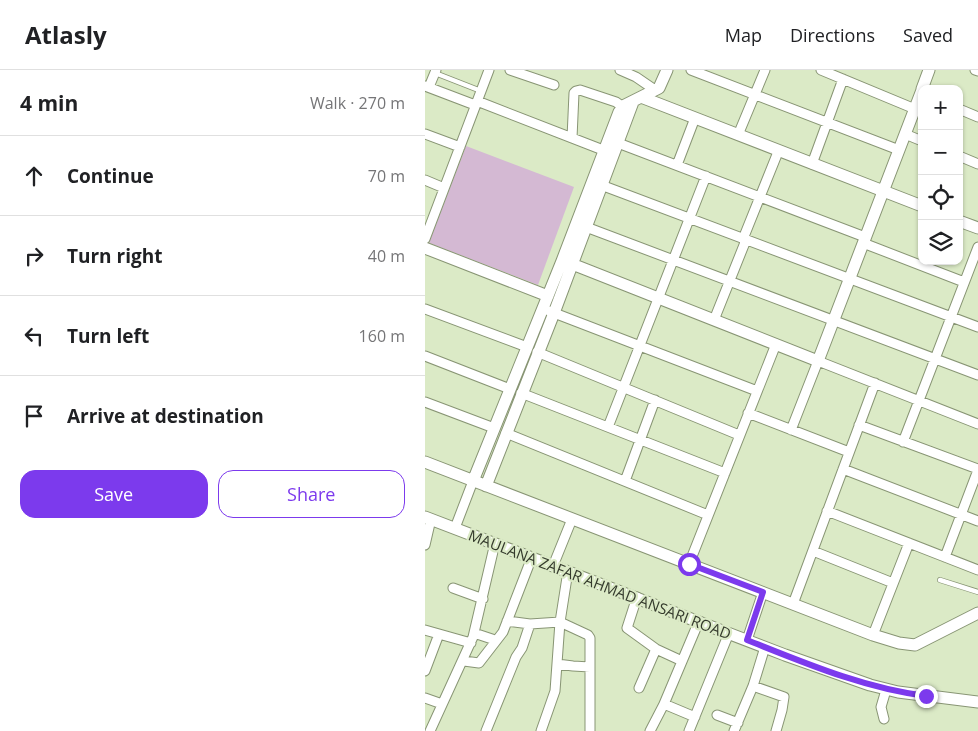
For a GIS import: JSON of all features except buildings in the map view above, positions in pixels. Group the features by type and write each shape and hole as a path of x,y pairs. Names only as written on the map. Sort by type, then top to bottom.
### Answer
{"street":[{"path":"425,239 489,70"},
{"path":"510,70 553,85"},
{"path":"620,70 636,77 655,90"},
{"path":"548,311 548,296 619,112 632,102 659,88 667,70"},
{"path":"691,70 899,150"},
{"path":"738,135 765,70"},
{"path":"821,70 915,109"},
{"path":"924,85 928,70"},
{"path":"435,72 427,87 603,150"},
{"path":"812,164 843,79"},
{"path":"572,138 574,93 580,90 616,102 632,102 695,118 778,152 918,204"},
{"path":"791,430 918,101"},
{"path":"486,486 506,433 516,391 548,311 572,264 632,102"},
{"path":"963,111 978,117"},
{"path":"677,165 695,118"},
{"path":"425,134 460,147"},
{"path":"905,134 918,139"},
{"path":"618,143 759,197 964,282"},
{"path":"714,320 731,281 759,197 778,152"},
{"path":"963,158 978,164"},
{"path":"608,427 706,176"},
{"path":"425,180 444,188"},
{"path":"601,185 978,328"},
{"path":"963,222 978,228"},
{"path":"586,227 978,375"},
{"path":"903,442 964,282 974,268 978,247"},
{"path":"425,248 548,296"},
{"path":"572,264 978,424"},
{"path":"425,309 532,350 739,435"},
{"path":"548,311 757,391"},
{"path":"689,564 776,344"},
{"path":"425,356 725,473"},
{"path":"793,604 875,383"},
{"path":"455,528 494,428 516,391"},
{"path":"625,481 655,400"},
{"path":"425,402 494,428"},
{"path":"748,413 849,452"},
{"path":"859,425 978,470 945,557"},
{"path":"506,433 708,515"},
{"path":"425,462 873,635 899,643 915,644 978,613"},
{"path":"843,469 978,521"},
{"path":"827,511 978,570"},
{"path":"425,545 428,518"},
{"name":"MAULANA ZAFAR AHMAD ANSARI ROAD","path":"428,518 765,647 870,685 886,690 978,702"},
{"path":"553,566 573,519"},
{"path":"430,731 471,642 483,599 495,543"},
{"path":"873,635 909,543"},
{"path":"813,551 893,583"},
{"path":"464,660 479,663 503,632 532,557"},
{"path":"541,731 553,700 568,571"},
{"path":"453,588 483,599"},
{"path":"747,640 763,592"},
{"path":"637,598 627,628 655,649 681,661"},
{"path":"507,621 531,624 561,622 588,635 590,638 590,731"},
{"path":"650,731 664,704 699,621"},
{"path":"486,731 531,624"},
{"path":"425,630 471,642"},
{"path":"689,731 729,632"},
{"path":"474,633 495,640"},
{"path":"426,665 439,634"},
{"path":"717,715 736,727 753,686 765,647"},
{"path":"639,688 655,649"},
{"path":"557,664 590,667"},
{"path":"753,686 784,697 776,731"},
{"path":"884,719 881,707 886,690"},
{"path":"425,698 442,704"},
{"path":"664,704 695,717"}],"lane":[{"path":"435,72 481,91"},
{"path":"940,580 978,592"}],"shaded area":[{"path":"466,146 574,187 538,285 429,243"}],"route":[{"path":"689,564 763,592 747,640 870,685 926,696"}]}
